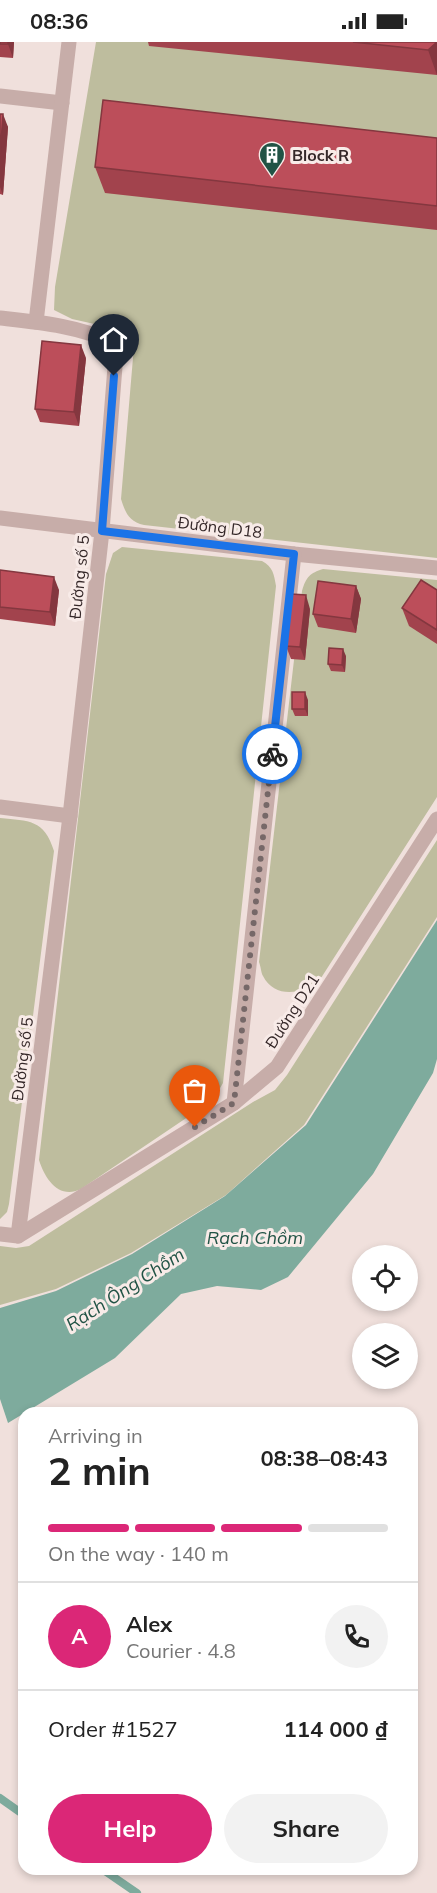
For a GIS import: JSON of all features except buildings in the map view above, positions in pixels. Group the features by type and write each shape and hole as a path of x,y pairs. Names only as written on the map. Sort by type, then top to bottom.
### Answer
{"street":[{"path":"0,318 36,322 69,42"},
{"path":"0,96 62,103"},
{"name":"Đường số 5","path":"18,1236 70,816 102,531 116,354 113,343 100,336 36,322"},
{"name":"Đường D18","path":"0,518 294,554 437,568"},
{"path":"234,1103 294,554"},
{"path":"0,807 70,816"},
{"name":"Đường D21","path":"18,1236 234,1103 277,1068 437,819"},
{"path":"0,1234 18,1236"}],"shaded area":[{"path":"96,42 437,42 437,558 144,525 128,516 121,499 134,346 132,337 126,331 72,319 54,310 55,287"},
{"path":"122,547 262,561 272,571 276,586 223,1083 213,1100 81,1189 66,1192 54,1186 39,1160 106,574 113,553"},
{"path":"323,569 437,580 437,797 321,978 307,988 291,992 275,989 268,984 262,975 259,962 302,591 309,576"},
{"path":"0,818 27,821 40,827 54,851 9,1204 7,1212 0,1219"},
{"path":"437,840 437,917 304,1125 226,1195 131,1253 56,1289 0,1305 0,1246 16,1248 29,1246 275,1090 287,1075"}],"water":[{"name":"Rạch Chồm","path":"437,920 437,1059 433,1073 373,1174 288,1277 261,1290 217,1286 181,1294 115,1358 34,1407 18,1407 18,1417 8,1423 0,1399 0,1308 56,1291 132,1254 225,1196 306,1125"}],"waterway":[{"name":"Rạch Ông Chồm","path":"0,1798 18,1811"},
{"name":"Rạch Ông Chồm","path":"111,1875 137,1893"}],"way so far":[{"path":"195,1127 234,1103 272,754"}],"place":[{"name":"Block R","path":"272,178"}],"route":[{"path":"114,376 102,531 294,554 272,754"}]}
